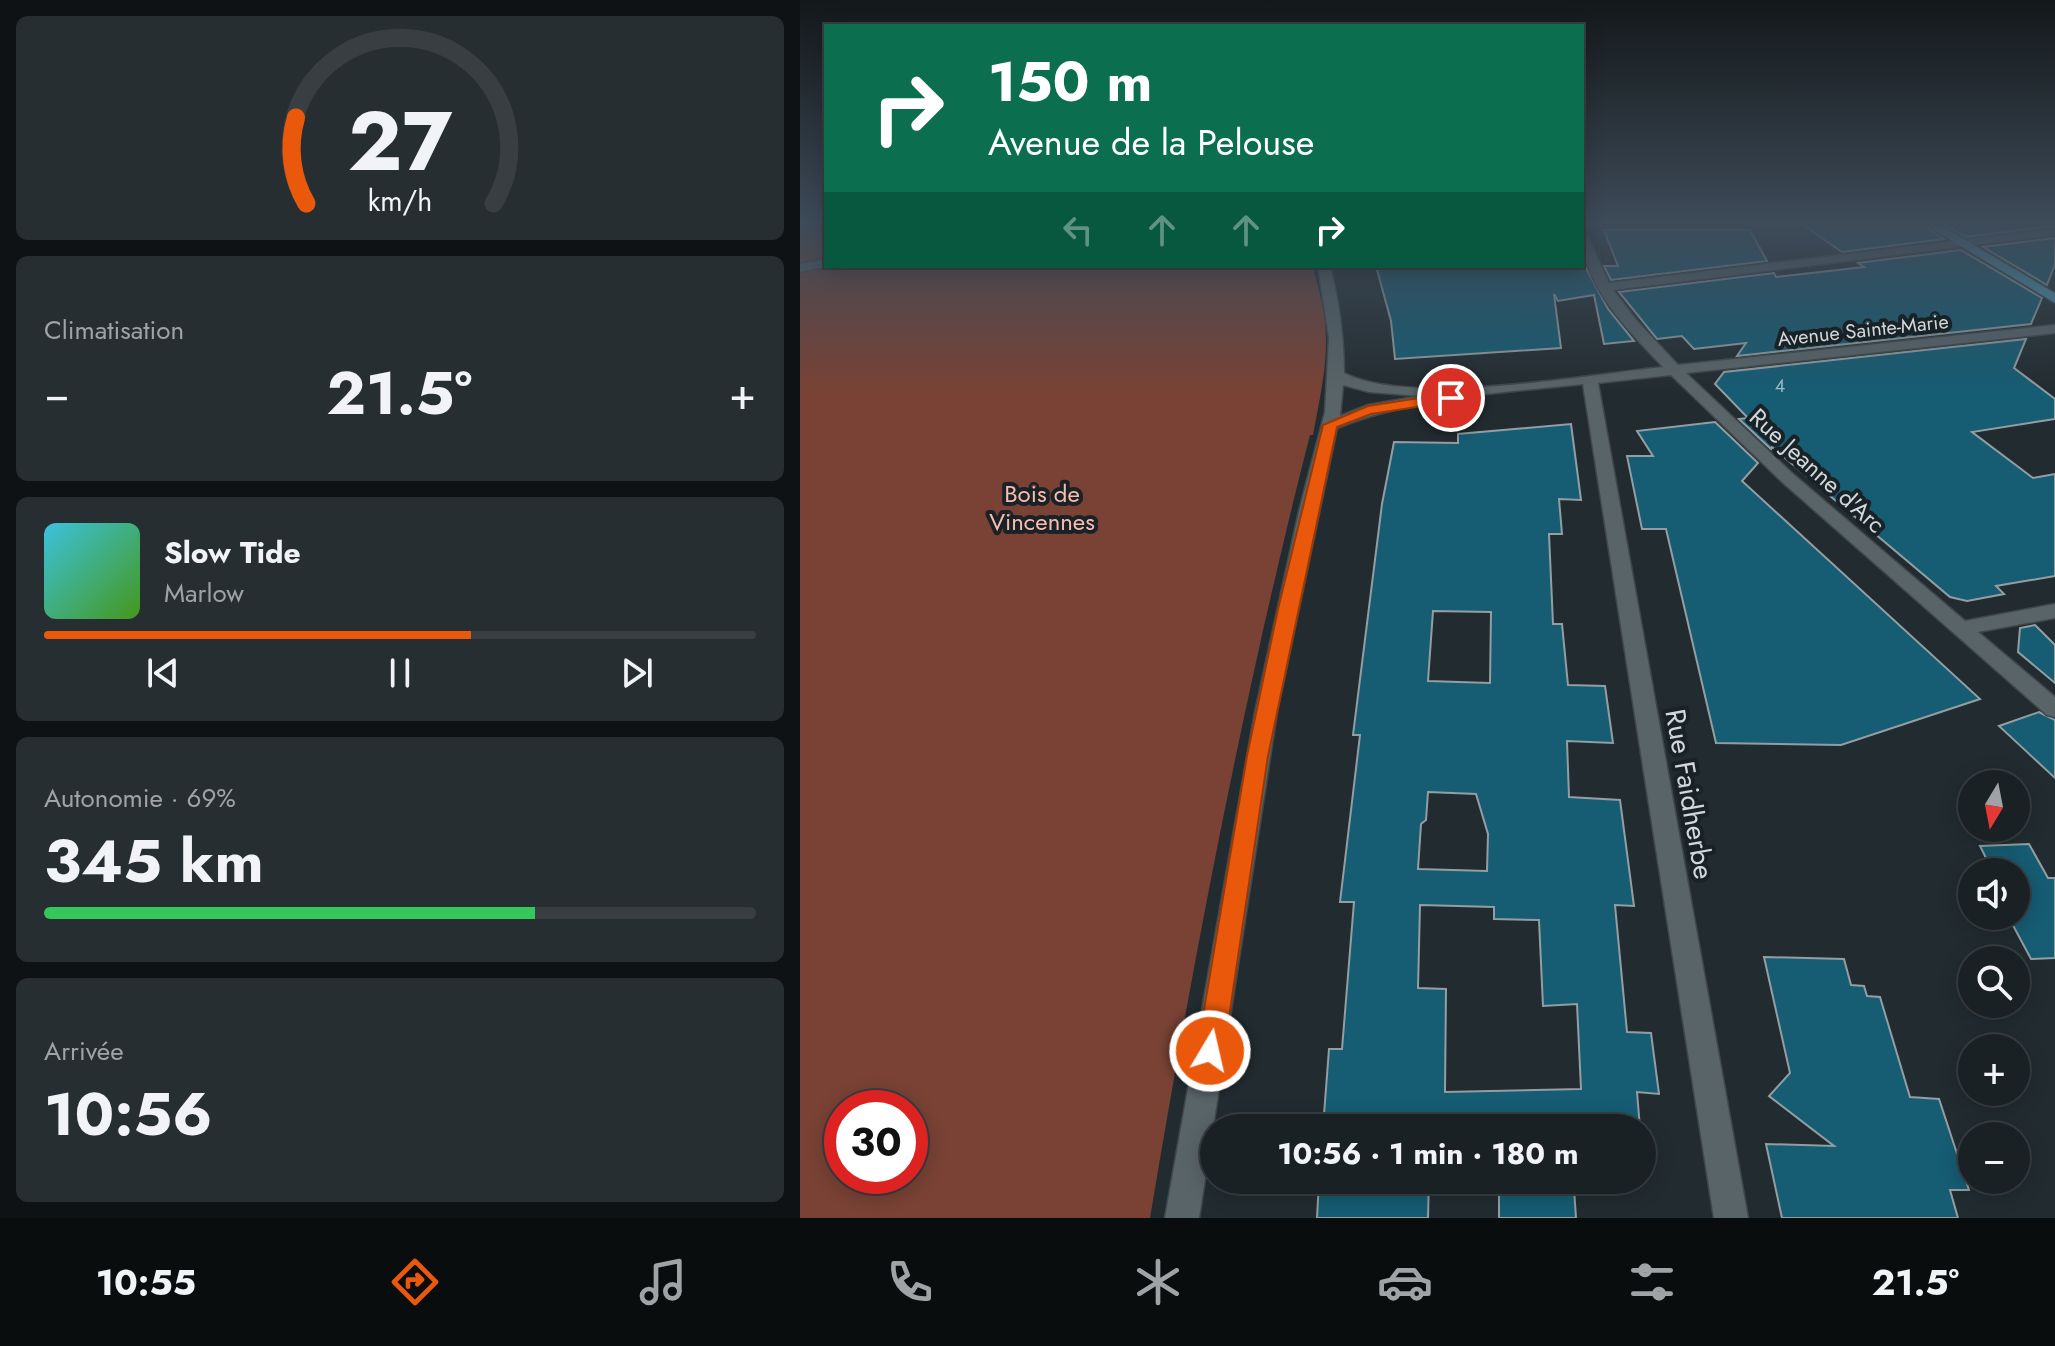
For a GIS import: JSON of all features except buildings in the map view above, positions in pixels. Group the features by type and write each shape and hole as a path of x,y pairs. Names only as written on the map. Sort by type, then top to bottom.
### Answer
{"main road":[{"path":"2022,279 2055,299"}],"street":[{"path":"1182,1218 1258,756 1338,376 1338,325 1327,279"},
{"name":"Rue Jeanne d'Arc","path":"1601,279 1649,345 1778,471 2055,709"},
{"path":"1605,287 1671,279"},
{"name":"Avenue Sainte-Marie","path":"1479,391 2055,329"},
{"path":"1338,376 1353,384 1381,389 1479,391"},
{"name":"Rue Faidherbe","path":"1590,381 1731,1218"},
{"path":"1330,425 1368,410 1479,391"},
{"path":"1962,628 2055,611"}],"green space":[{"name":"Bois de Vincennes","path":"800,279 1316,279 1326,336 1321,393 1263,629 1184,1021 1150,1218 800,1218"}],"route":[{"path":"1210,1051 1258,756 1287,609 1330,425 1390,405 1451,398"}]}
